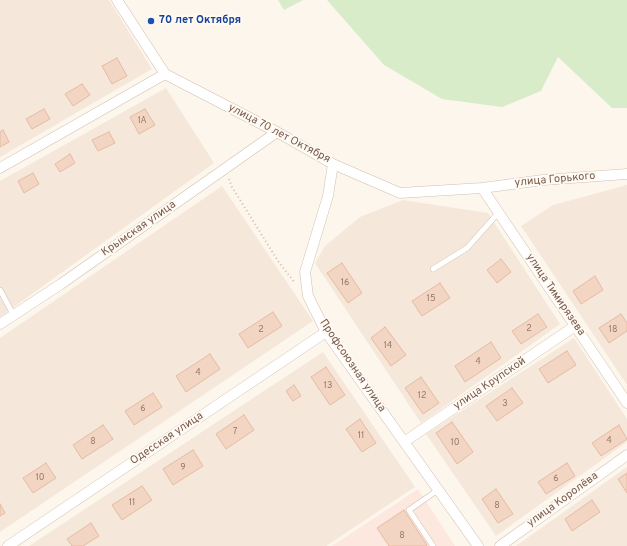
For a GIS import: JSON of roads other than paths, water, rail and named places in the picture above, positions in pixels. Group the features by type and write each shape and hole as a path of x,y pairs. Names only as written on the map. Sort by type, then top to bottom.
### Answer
{"street":[{"name":"улица 70 лет Октября","path":"117,0 165,74 277,132 333,164 400,193 482,188"},
{"path":"0,168 165,74"},
{"name":"Крымская улица","path":"0,324 14,316 277,132"},
{"name":"Профсоюзная улица","path":"333,164 328,196 305,272 308,296 326,332 478,546"},
{"name":"улица Горького","path":"482,188 543,180 627,174"},
{"name":"улица Тимирязева","path":"482,188 627,403"},
{"name":"улица Крупской","path":"404,442 575,326"},
{"name":"Одесская улица","path":"8,546 326,332"},
{"name":"улица Королёва","path":"500,546 627,455"}],"lane":[{"path":"433,270 467,248 499,212"},
{"path":"0,290 14,316"},
{"path":"433,546 409,510 438,490"}],"place":[{"name":"70 лет Октября","path":"151,21"}]}
